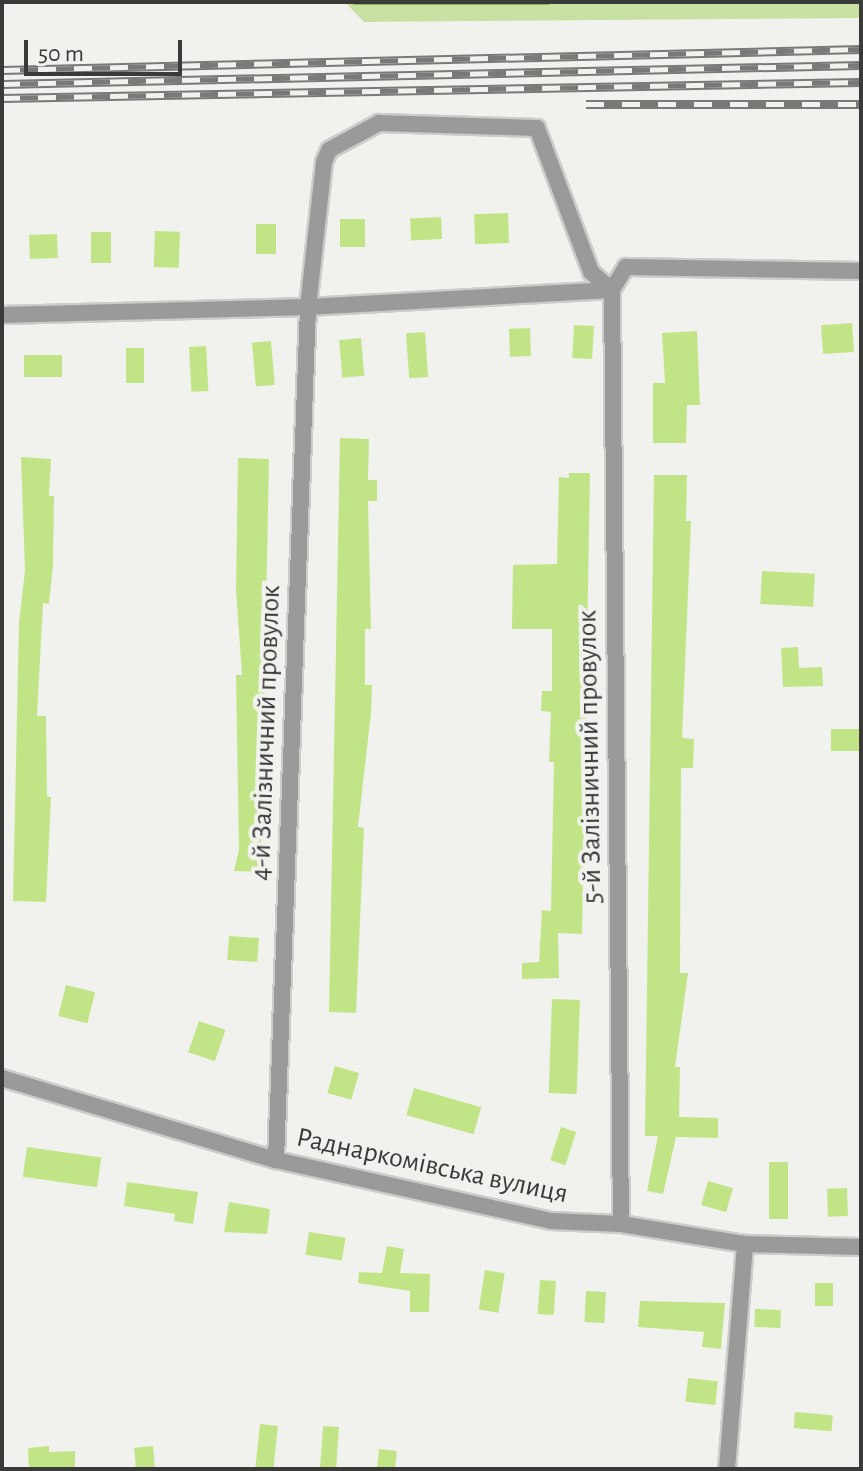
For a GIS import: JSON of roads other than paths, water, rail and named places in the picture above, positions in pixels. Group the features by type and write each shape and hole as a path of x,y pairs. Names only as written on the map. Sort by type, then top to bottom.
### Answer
{"street":[{"name":"4-й Залізничний провулок","path":"276,1160 308,307 329,150 379,123 537,128 591,272 612,290"},
{"path":"2,315 308,307 612,290 626,267 861,271"},
{"name":"5-й Залізничний провулок","path":"612,290 621,1224"},
{"name":"Раднаркомівська вулиця","path":"2,1078 276,1160 551,1221 621,1224 745,1244 861,1247"},
{"path":"727,1469 745,1244"}],"waterway":[{"path":"355,2 548,2"}],"railway":[{"path":"2,70 861,49"},
{"path":"2,84 861,65"},
{"path":"2,98 861,82"},
{"path":"586,104 861,104"}]}
